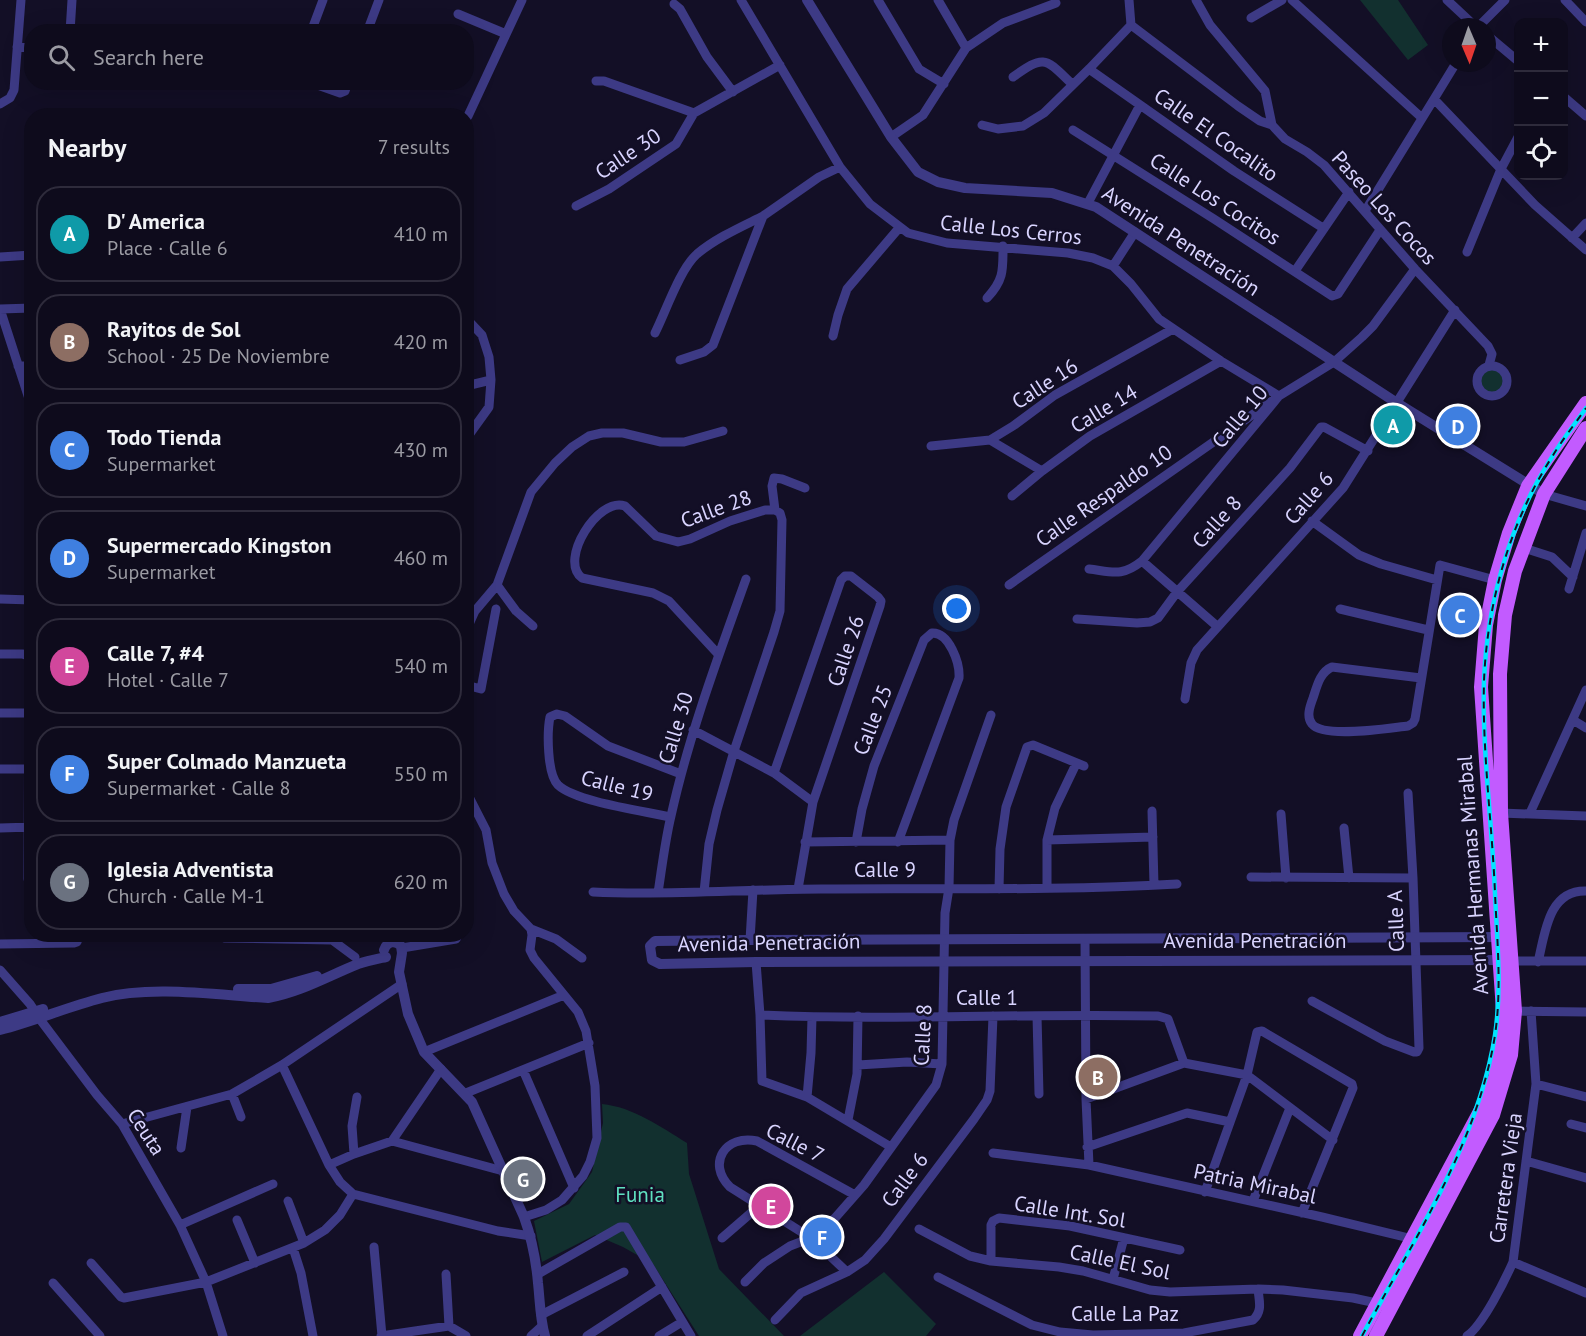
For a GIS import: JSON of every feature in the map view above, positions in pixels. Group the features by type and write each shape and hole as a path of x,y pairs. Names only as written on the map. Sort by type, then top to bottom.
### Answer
{"main road":[{"name":"Avenida Hermanas Mirabal","path":"1360,1336 1384,1305 1493,1115 1511,1055 1507,960 1480,687 1486,625 1495,580 1509,533 1528,486 1586,403"},
{"name":"Avenida Hermanas Mirabal","path":"1504,937 1500,674 1505,615 1515,571 1544,494 1586,428"},
{"name":"Avenida Hermanas Mirabal","path":"1376,1336 1384,1305 1411,1242 1475,1121 1495,1078 1509,1011"}],"street":[{"path":"0,104 10,98 14,90 21,0"},
{"path":"70,24 72,0"},
{"path":"314,24 323,0"},
{"path":"370,24 379,0"},
{"path":"472,108 522,0"},
{"name":"Calle Los Cerros","path":"741,0 840,166 870,204 899,228 908,233 938,241 1068,253 1093,258 1113,267 1131,284 1159,319 1173,330 1280,396"},
{"name":"Avenida Penetración","path":"807,0 891,137 918,172 938,182 965,188 1052,193 1088,203 1528,486 1544,494"},
{"path":"878,0 920,69 945,84"},
{"path":"938,0 966,48"},
{"path":"982,125 998,129 1023,126 1044,112 1131,25 1129,0"},
{"path":"1196,0 1210,25 1265,91 1272,125"},
{"path":"1251,18 1282,0"},
{"path":"1292,0 1422,118"},
{"path":"1447,0 1467,18"},
{"path":"1486,18 1505,0"},
{"path":"1565,0 1586,22"},
{"path":"891,137 923,115 966,48 1003,23 1056,3"},
{"path":"674,4 680,9 707,57 733,92"},
{"path":"458,14 506,34"},
{"name":"Paseo Los Cocos","path":"1131,25 1238,106 1260,121 1272,125 1285,139 1324,165 1415,269 1488,346 1492,354 1489,365"},
{"path":"1496,43 1514,58"},
{"path":"18,47 24,47"},
{"path":"1013,77 1039,61 1048,62 1072,84"},
{"path":"596,81 604,81 694,113 780,65"},
{"name":"Calle El Cocalito","path":"1089,69 1234,171 1323,228"},
{"path":"1365,211 1450,72"},
{"path":"1434,99 1535,205 1586,250"},
{"path":"1568,101 1586,116"},
{"path":"1088,203 1140,105"},
{"name":"Calle 30","path":"576,206 609,189 676,144 694,113"},
{"name":"Calle Los Cocitos","path":"1073,130 1332,296 1338,294 1380,230"},
{"path":"1467,252 1501,169 1514,145"},
{"path":"655,333 684,271 696,255 716,241 763,216 819,177 840,166"},
{"path":"1295,272 1349,192"},
{"path":"680,360 704,352 713,345 763,216"},
{"path":"1572,238 1586,223"},
{"path":"833,336 847,290 899,228"},
{"path":"1113,267 1135,232"},
{"path":"987,298 999,286 1003,270 1003,246"},
{"path":"0,257 24,256"},
{"name":"Calle 10","path":"1089,569 1121,573 1131,570 1142,561 1280,396 1334,362 1373,326 1415,269"},
{"path":"24,308 0,309 24,384"},
{"name":"Calle 6","path":"1185,699 1191,663 1197,650 1343,488 1455,310"},
{"path":"474,328 482,335 489,357 491,380 489,407 474,428"},
{"name":"Calle 16","path":"931,446 990,440 1054,395 1173,330"},
{"name":"Calle 14","path":"1012,496 1090,436 1221,361"},
{"path":"18,366 24,366"},
{"path":"474,384 491,380"},
{"name":"Calle Respaldo 10","path":"1009,585 1280,396"},
{"name":"Calle 8","path":"1077,619 1150,622 1158,618 1177,592 1290,468 1318,430 1324,427 1368,451"},
{"path":"474,613 497,585 531,492 555,463 580,441 602,433 631,434 661,442 684,442 723,431"},
{"path":"990,440 1042,471"},
{"path":"775,510 772,486 774,478 805,488"},
{"path":"1544,494 1586,506"},
{"name":"Calle 28","path":"704,892 709,844 734,751 780,612 782,520 780,513 775,510 765,510 730,521 690,540 678,542 656,536 625,506 619,504 606,508 586,528 579,540 574,569 577,574 582,578 653,593 669,601 718,654"},
{"path":"1312,521 1359,555 1391,568 1437,580"},
{"path":"1569,590 1586,533"},
{"path":"1524,548 1552,557 1573,577"},
{"path":"1142,561 1218,627"},
{"path":"1421,678 1337,667 1326,670 1309,710 1309,717 1314,727 1337,732 1408,726 1413,723 1421,678 1428,630 1440,565 1495,580"},
{"name":"Calle 26","path":"774,773 841,580 845,576 851,576 881,601 813,802 798,889"},
{"name":"Calle 30","path":"658,893 670,817 693,730 746,579"},
{"path":"497,585 516,611 533,626"},
{"path":"0,599 24,600"},
{"path":"474,687 481,689 496,609"},
{"path":"1340,609 1428,630"},
{"name":"Calle 25","path":"856,842 874,766 924,640 932,633 938,633 947,640 960,669 959,678 898,842"},
{"path":"0,654 24,654"},
{"path":"1530,813 1586,690"},
{"path":"0,713 24,713"},
{"name":"Calle 19","path":"670,817 577,796 567,792 556,783 551,769 548,729 550,717 557,714 565,716 608,746 681,774"},
{"name":"Calle 8","path":"745,1282 764,1263 790,1246 811,1238 835,1218 855,1195 936,1085 942,1064 943,962 950,840 954,820 992,716"},
{"path":"1573,720 1586,728"},
{"path":"693,730 774,773 813,802"},
{"path":"999,889 1000,849 1006,807 1027,747 1033,745 1079,765 1055,808 1047,840 1047,888"},
{"path":"0,769 24,769"},
{"name":"Calle A","path":"1312,1001 1385,1041 1414,1052 1417,1052 1419,1048 1408,793"},
{"path":"474,807 486,830 492,863 504,894 514,911 531,929 555,939 582,958"},
{"path":"1152,811 1154,885"},
{"path":"1501,813 1586,816"},
{"path":"1281,814 1287,878"},
{"path":"0,828 24,827"},
{"path":"1344,828 1349,878"},
{"path":"1047,840 1153,837"},
{"path":"805,842 950,840"},
{"path":"1251,878 1413,878"},
{"name":"Calle 9","path":"593,892 999,889 1177,884"},
{"path":"750,940 753,890"},
{"path":"1538,962 1555,905 1568,894 1586,891"},
{"path":"524,1217 546,1210 562,1200 574,1188 590,1162 597,1138 595,1086 589,1043 578,1012 534,958 530,950 531,929"},
{"name":"Avenida Penetración","path":"1504,937 750,940 655,942 650,946 652,960 660,964 1507,960"},
{"path":"1085,939 1086,1099 1089,1165"},
{"path":"0,944 31,942"},
{"path":"335,942 355,957"},
{"path":"387,949 395,960 402,952 444,942"},
{"path":"0,1022 129,994 156,992 268,998 284,995 359,964 398,943 402,952 399,972"},
{"path":"0,1030 93,993 124,987 156,985 271,989 311,978 355,957 387,949"},
{"path":"387,949 399,972 408,1014 424,1052 466,1093 472,1102 524,1217 531,1236 538,1274 543,1326"},
{"path":"1507,960 1586,961"},
{"path":"756,962 762,1082 807,1097 891,1147"},
{"name":"Ceuta","path":"0,970 30,1004 97,1095 122,1124 180,1225 206,1282 220,1335"},
{"path":"122,1124 232,1094 282,1065 402,984"},
{"path":"424,1052 564,995"},
{"path":"1509,1011 1586,1012"},
{"name":"Carretera Vieja","path":"1470,1335 1506,1279 1512,1262 1536,1084 1531,1011"},
{"name":"Calle 1","path":"760,1014 812,1017 1085,1014 1167,1018 1184,1063"},
{"path":"848,1120 854,1098 858,1065 858,1016"},
{"name":"Calle 6","path":"775,1320 801,1293 848,1272 865,1260 884,1239 987,1100 992,1075 993,1016"},
{"path":"1037,1016 1039,1095"},
{"path":"807,1097 812,1053 812,1017"},
{"path":"1204,1192 1230,1122 1259,1031 1352,1084 1352,1092 1305,1214"},
{"path":"466,1093 589,1043"},
{"path":"858,1065 907,1062 942,1064"},
{"path":"1086,1099 1184,1063 1246,1075 1333,1140"},
{"path":"282,1065 329,1165 340,1182 353,1194 498,1231 531,1236"},
{"path":"392,1141 441,1069"},
{"path":"523,1070 574,1188"},
{"path":"1536,1084 1586,1097"},
{"path":"232,1094 241,1117"},
{"path":"354,1154 352,1126 357,1097"},
{"path":"181,1148 188,1107"},
{"path":"1253,1201 1290,1108"},
{"path":"1087,1148 1187,1113 1230,1122"},
{"path":"1571,1124 1586,1128"},
{"path":"329,1165 392,1141 503,1171"},
{"name":"Calle 7","path":"848,1272 811,1238 730,1187 719,1170 719,1160 728,1146 737,1141 762,1143 855,1195"},
{"name":"Patria Mirabal","path":"993,1153 1089,1165 1253,1201 1411,1242"},
{"path":"1526,1161 1586,1178"},
{"path":"180,1225 273,1184"},
{"path":"91,1263 124,1298 206,1282 304,1243 325,1230 340,1215 353,1194"},
{"path":"288,1201 304,1243"},
{"path":"722,1238 759,1206"},
{"name":"Calle Int. Sol","path":"991,1262 991,1226 993,1221 999,1218 1070,1226 1180,1250"},
{"path":"237,1220 255,1263"},
{"path":"538,1274 624,1226 628,1228 691,1336"},
{"name":"Calle El Sol","path":"919,1229 953,1249 991,1262 1059,1267 1150,1290 1170,1292 1258,1289 1353,1298 1384,1305"},
{"path":"1113,1279 1124,1238"},
{"path":"374,1247 382,1336 450,1326 465,1336"},
{"path":"293,1248 301,1273 313,1336"},
{"path":"1512,1262 1586,1293"},
{"path":"531,1336 624,1272"},
{"path":"446,1274 450,1326"},
{"name":"Calle La Paz","path":"938,1277 1032,1325 1060,1332 1093,1335 1184,1333 1253,1320 1259,1315 1260,1309 1258,1289"},
{"path":"53,1283 100,1336"},
{"path":"587,1336 662,1287"},
{"path":"659,1336 681,1322"}],"green space":[{"path":"1360,0 1398,0 1428,45 1408,60"},
{"path":"1492,366 1502,370 1506,380 1502,390 1492,394 1482,390 1478,380 1482,370"},
{"name":"Funia","path":"602,1104 636,1113 687,1143 689,1174 719,1269 784,1336 699,1336 653,1264 595,1235 542,1262 534,1221 569,1204 592,1172 603,1123"},
{"path":"884,1272 936,1324 926,1336 800,1336"}],"railway":[{"path":"1362,1336 1422,1227 1459,1153 1486,1075 1495,1035 1499,982 1484,707 1486,652 1490,622 1503,564 1524,508 1556,451 1586,408"}],"place":[{"name":"D' America","path":"1393,425"},
{"name":"Supermercado Kingston","path":"1458,426"},
{"name":"Todo Tienda","path":"1460,615"},
{"name":"Rayitos de Sol","path":"1098,1077"},
{"name":"Iglesia Adventista","path":"523,1179"},
{"name":"Calle 7, #4","path":"771,1206"},
{"name":"Super Colmado Manzueta","path":"822,1237"}]}
